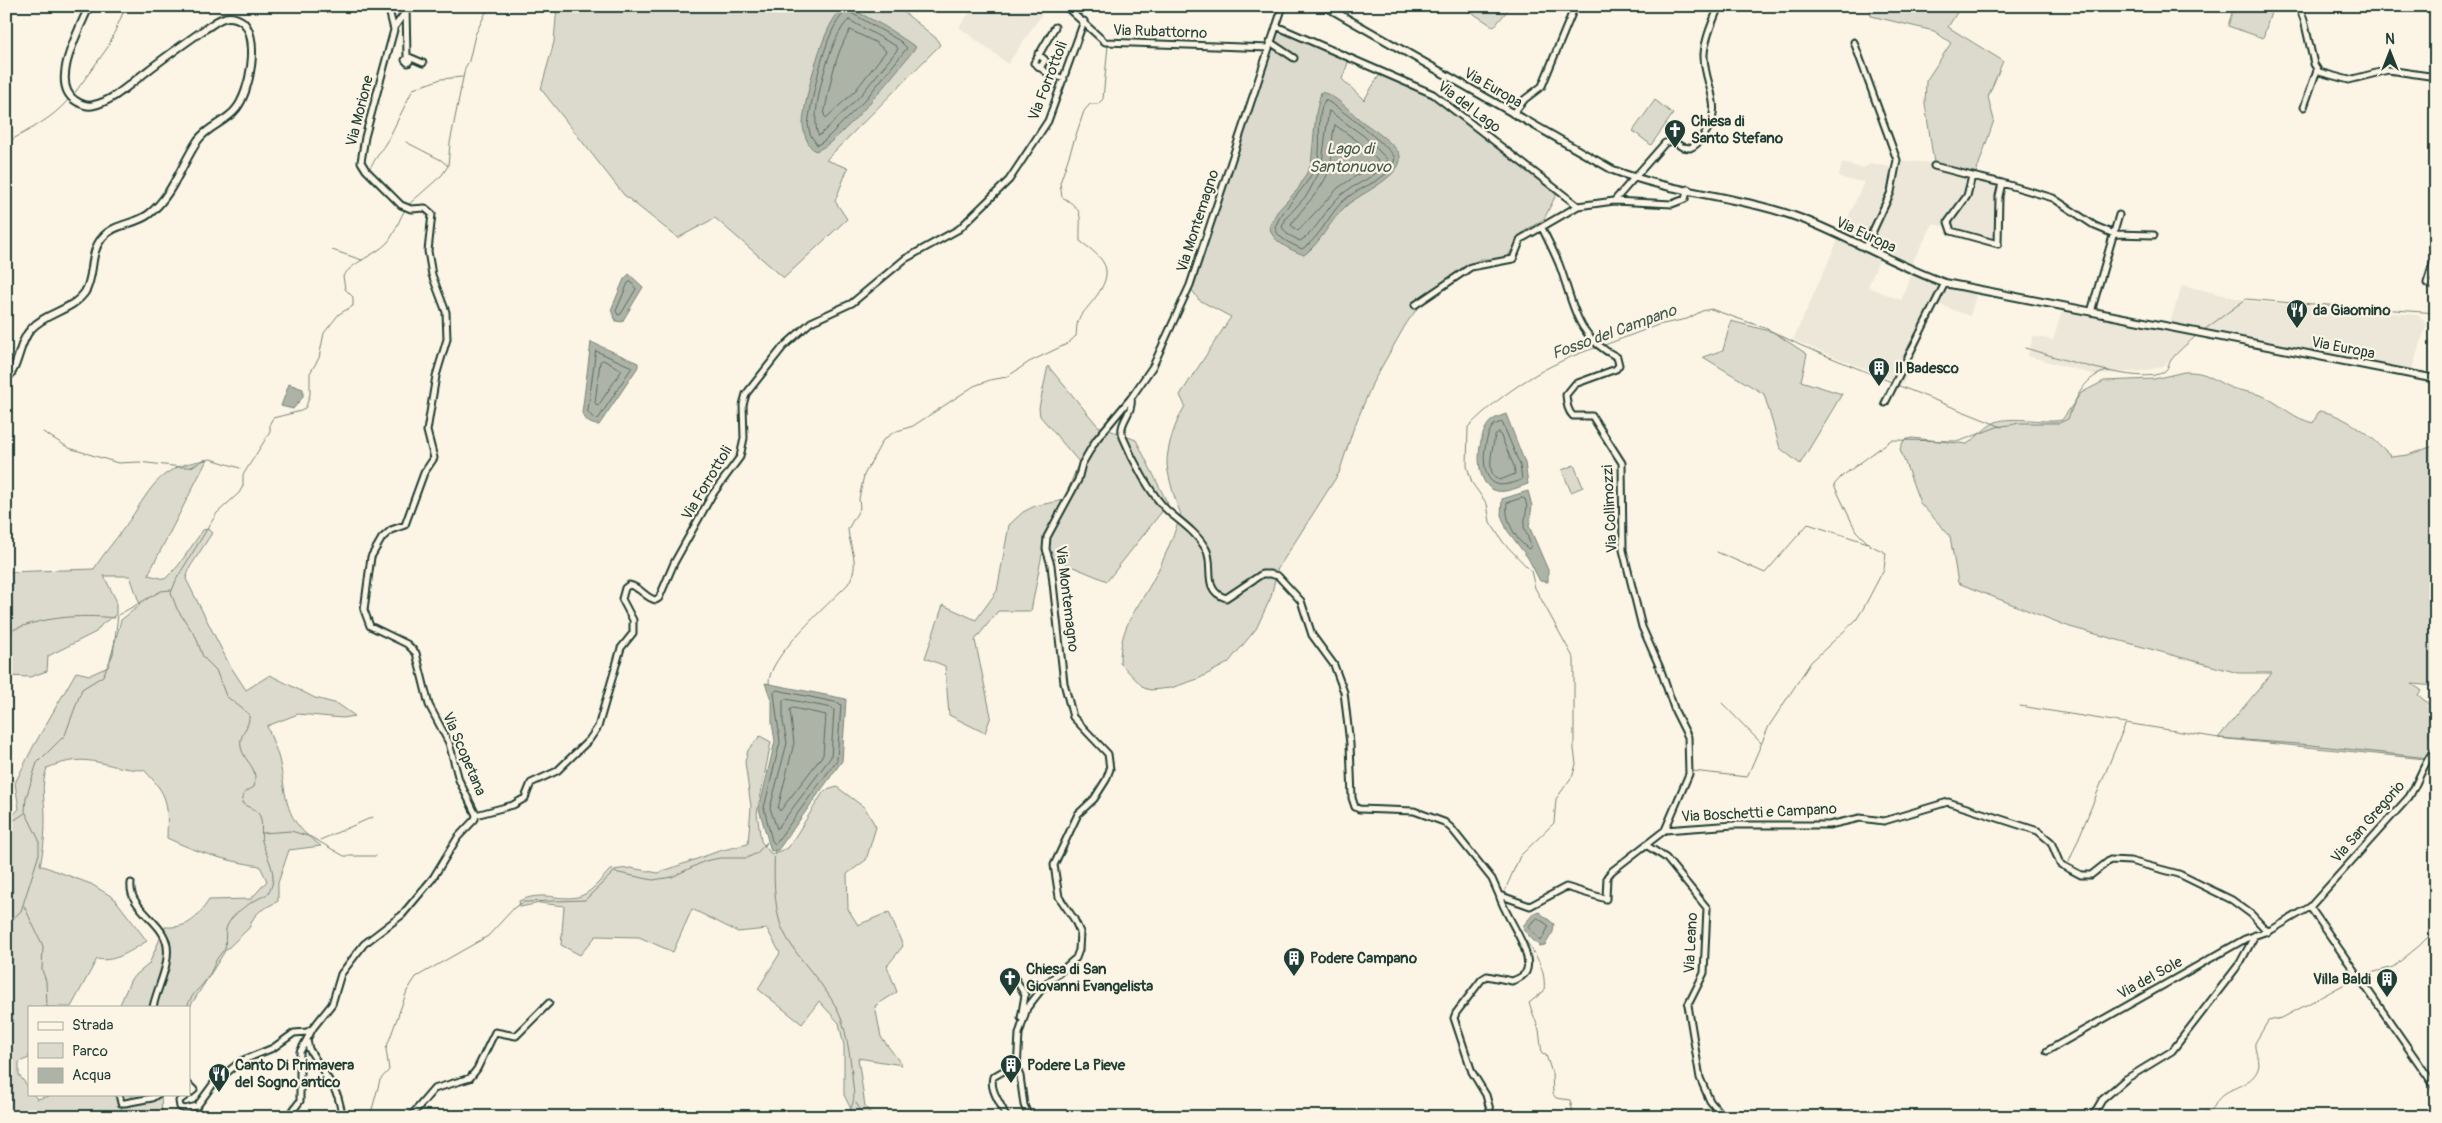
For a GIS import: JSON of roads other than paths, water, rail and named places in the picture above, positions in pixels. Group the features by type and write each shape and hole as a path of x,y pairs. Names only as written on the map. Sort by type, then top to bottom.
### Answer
{"main road":[{"path":"6,380 13,370 20,347 32,328 46,317 69,306 84,294 89,285 95,254 101,239 114,229 149,214 164,198 203,134 235,110 241,102 252,61 253,42 246,27 235,18 224,18 184,43 127,86 99,104 92,106 84,105 68,94 64,83 64,75 69,56 89,6"},
{"name":"Via Europa","path":"1325,6 1613,170 1633,178 1806,220 1916,273 1945,283 2436,380"}],"street":[{"path":"388,6 394,28"},
{"name":"Via Rubattorno","path":"1065,6 1108,42 1270,45"},
{"name":"Via Montemagno","path":"1029,1117 1024,1105 1020,1076 1017,1069 1019,1034 1027,1008 1044,984 1076,958 1079,950 1080,932 1074,919 1059,897 1054,865 1078,814 1094,799 1106,780 1110,768 1108,754 1073,717 1064,683 1051,565 1046,549 1047,537 1078,480 1082,464 1090,449 1131,398 1153,366 1190,285 1282,6"},
{"path":"1514,114 1525,99 1542,86 1575,6"},
{"path":"1614,202 1665,143 1670,140 1682,147 1690,148 1698,144 1706,132 1715,113 1705,64 1704,49 1719,6"},
{"path":"2299,6 2317,70 2304,107"},
{"path":"394,28 406,8"},
{"path":"406,8 409,58 423,63"},
{"name":"Via Forrottoli","path":"476,815 514,805 525,798 531,783 557,771 578,751 598,727 621,648 632,633 633,620 622,600 625,588 635,586 650,599 656,600 659,598 674,563 712,495 740,457 744,438 743,405 746,394 783,347 811,322 852,303 905,259 960,229 1009,180 1048,121 1084,21"},
{"name":"Via del Lago","path":"1276,26 1433,94 1578,206"},
{"path":"1055,27 1034,63 1040,68 1064,79"},
{"name":"Via Morione","path":"394,28 365,137 362,162 366,170 405,207"},
{"path":"1854,42 1897,160 1892,192 1865,248"},
{"path":"1270,45 1294,58"},
{"path":"1038,54 1045,60 1040,68"},
{"path":"2317,70 2349,80 2388,70 2436,77"},
{"path":"1934,166 2052,198 2095,226 2114,234 2154,235"},
{"path":"1972,176 1967,196 1948,225 1954,232 1996,244 2000,240 1998,196 2002,183"},
{"path":"1415,305 1471,267 1514,259 1521,239 1578,206 1614,202 1672,204 1685,199 1688,190"},
{"name":"Via Scopetana","path":"288,1117 300,1101 300,1052 313,1028 332,1004 337,981 364,944 402,915 433,878 458,838 475,819 476,815 459,780 449,742 429,705 416,653 407,644 370,626 364,610 371,557 382,538 391,530 405,525 424,473 434,458 427,431 436,376 447,338 446,312 432,276 428,251 432,214 425,208 405,207"},
{"path":"2091,312 2119,215"},
{"name":"Via Collimozzi","path":"1542,228 1559,264 1578,322 1600,347 1617,357 1619,365 1616,369 1576,384 1566,395 1566,402 1573,416 1587,414 1596,420 1620,457 1623,477 1623,550 1644,632 1662,672 1675,711 1688,737 1689,774 1665,830"},
{"path":"2436,254 2427,283 2436,287"},
{"path":"1885,403 1945,283"},
{"path":"1131,398 1133,406 1122,426 1123,437 1149,485 1164,506 1186,524 1206,550 1210,582 1214,589 1226,598 1262,574 1270,574 1278,576 1301,601 1312,635 1334,665 1344,692 1354,807 1359,809 1414,811 1444,822 1492,880 1510,923 1526,952 1527,970 1524,975 1512,981 1495,976 1487,976 1482,979 1456,1012 1454,1018 1472,1072 1486,1095 1492,1117"},
{"name":"Via San Gregorio","path":"2310,908 2409,797 2416,786 2425,762 2436,748"},
{"name":"Via Boschetti e Campano","path":"1499,895 1530,906 1566,887 1606,899 1607,877 1665,830 1734,826 1829,825 1860,818 1884,821 1948,802 2038,832 2051,842 2060,864 2081,875 2091,875 2110,860 2130,861 2179,874 2232,900 2251,914 2268,932"},
{"name":"Via Leano","path":"1646,845 1666,858 1707,908 1704,972 1688,1005 1700,1078 1710,1101 1723,1117"},
{"path":"131,883 132,897 167,943 168,955 153,1006"},
{"path":"2268,932 2310,908 2436,1088"},
{"name":"Via del Sole","path":"2047,1052 2181,974 2255,935 2268,932"},
{"path":"2092,1117 2102,1100 2126,1079 2172,1051 2243,958 2255,935"},
{"path":"1014,978 1025,995 1019,1034"},
{"path":"410,1117 434,1089 470,1078 477,1069 492,1035 499,1032 516,1036 549,1003"},
{"path":"186,1096 180,1101 180,1107 185,1109 197,1106 214,1083 241,1061 273,1048 294,1033 307,1032 313,1028"},
{"path":"306,1040 308,1049 338,1097 343,1117"},
{"path":"1006,1117 992,1088 993,1077 1005,1070 1017,1069"},
{"path":"119,1096 121,1103 125,1103 155,1096"},
{"path":"539,1117 581,1117"}],"water":[{"path":"846,6 884,26 916,47 883,88 852,122 838,136 815,151 808,143 803,128 807,97 823,41 830,25 838,13"},
{"name":"Lago di Santonuovo","path":"1321,92 1333,97 1388,141 1399,153 1400,161 1390,176 1346,206 1304,255 1287,248 1277,240 1273,236 1270,225 1277,212 1298,189 1311,165 1316,113"},
{"path":"629,274 643,287 622,322 616,321 611,310 624,279"},
{"path":"591,342 638,363 638,367 599,425 589,422 582,413"},
{"path":"289,384 303,389 303,397 293,409 281,406"},
{"path":"1506,414 1525,463 1528,484 1504,491 1497,491 1489,487 1480,471 1479,450 1481,439 1489,423 1495,418"},
{"path":"1528,491 1532,506 1529,526 1548,570 1548,582 1540,581 1528,558 1507,530 1501,515 1502,499"},
{"path":"765,683 846,699 842,761 778,850 771,851 759,809 775,741 772,723 772,702"},
{"path":"1539,912 1554,924 1553,932 1545,945 1539,946 1524,931 1523,926 1533,914"}],"waterway":[{"path":"74,94 108,47 126,6"},
{"path":"408,205 442,175 448,166 450,143 465,68 469,61 475,35 489,6"},
{"path":"1073,6 1106,39"},
{"path":"769,684 771,673 777,660 800,632 848,584 852,577 854,557 848,529 860,508 859,499 864,475 883,440 894,432 913,426 974,386 990,380 1007,377 1029,362 1067,344 1076,336 1079,319 1099,292 1106,277 1106,269 1098,256 1080,241 1080,215 1075,206 1062,197 1060,183 1084,111 1090,104 1098,104 1103,99 1108,45"},
{"path":"369,169 389,138 413,89 441,79 462,77"},
{"path":"6,143 47,119 68,100"},
{"path":"406,142 441,160 448,166"},
{"path":"188,1006 225,949 226,929 229,923 243,908 268,894 273,880 273,873 262,841 260,816 256,811 242,803 244,793 254,787 255,780 255,774 241,747 241,738 248,723 249,714 226,696 216,670 203,657 196,637 177,609 171,593 177,578 217,513 239,493 243,486 243,475 270,432 270,423 273,418 301,411 306,407 310,394 310,373 319,358 324,333 339,314 353,306 353,297 345,289 343,276 353,266 387,243 406,208"},
{"path":"332,250 362,260"},
{"path":"2204,330 2246,299 2292,303"},
{"path":"2300,303 2436,313"},
{"name":"Fosso del Campano","path":"1602,346 1658,325 1687,319 1702,311 1711,309 1765,328 1802,346 1894,383"},
{"path":"2025,348 2075,363 2118,373 2138,376 2154,375 2165,371 2171,360 2196,336"},
{"name":"Fosso del Campano","path":"1506,896 1505,890 1520,856 1554,823 1556,799 1573,775 1576,764 1574,749 1574,659 1535,588 1531,571 1503,542 1490,522 1487,504 1472,483 1467,466 1468,427 1497,401 1528,379 1562,361 1598,347"},
{"path":"1692,771 1747,777 1769,726 1811,662 1856,620 1884,569 1886,553 1870,545 1856,531 1834,485 1841,477 1891,440 1960,441 1997,427 2020,423 2059,423 2068,419 2074,403 2087,382 2093,377 2109,371"},
{"name":"Fosso del Campano","path":"1897,385 2002,427"},
{"path":"43,432 69,448 118,463 139,462 191,467 204,460 211,459 240,468"},
{"path":"1717,552 1765,573 1808,524 1868,543"},
{"path":"6,925 21,911 39,854 39,840 25,811 26,798 37,763 65,735 82,689 103,676 113,654 118,615 161,591 171,590"},
{"path":"6,633 32,623 59,618 87,616 115,618"},
{"path":"1722,703 1761,743"},
{"path":"2020,706 2219,738 2311,745 2428,758"},
{"path":"2069,862 2125,725"},
{"path":"6,822 16,819 25,813"},
{"path":"320,840 373,817"},
{"path":"262,833 291,831 311,837 344,856 376,856"},
{"path":"370,1117 380,1080 389,1070 386,1049 407,991 416,977 488,936 515,907 524,902 585,900 614,872 653,880 672,877 705,861 720,858 747,858 757,853 767,842"},
{"path":"775,850 775,888 781,926 794,950 828,994 841,1018 845,1031 854,1096 846,1117"},
{"name":"Fosso del Campano","path":"1506,900 1508,910"},
{"path":"24,906 43,946 42,970 46,981 47,1006"},
{"name":"Fosso del Campano","path":"1518,929 1541,965 1543,973 1544,991 1529,1003 1539,1030 1542,1054 1546,1055 1552,1073 1553,1094 1556,1098 1570,1100 1574,1117"},
{"path":"2360,976 2393,967 2436,929"},
{"path":"2199,1117 2210,1111 2224,1094 2254,1076 2259,1065 2255,1043 2268,1021 2282,1018 2356,978"},
{"path":"126,1100 131,1096"},
{"path":"856,1103 865,1117"},
{"path":"115,1117 124,1105"}],"place":[{"name":"Chiesa di Santo Stefano","path":"1675,149"},
{"name":"da Giaomino","path":"2297,329"},
{"name":"Il Badesco","path":"1879,387"},
{"name":"Podere Campano","path":"1294,977"},
{"name":"Chiesa di San Giovanni Evangelista","path":"1010,997"},
{"name":"Villa Baldi","path":"2387,998"},
{"name":"Podere La Pieve","path":"1011,1084"},
{"name":"Canto Di Primavera del Sogno antico","path":"219,1093"}]}
